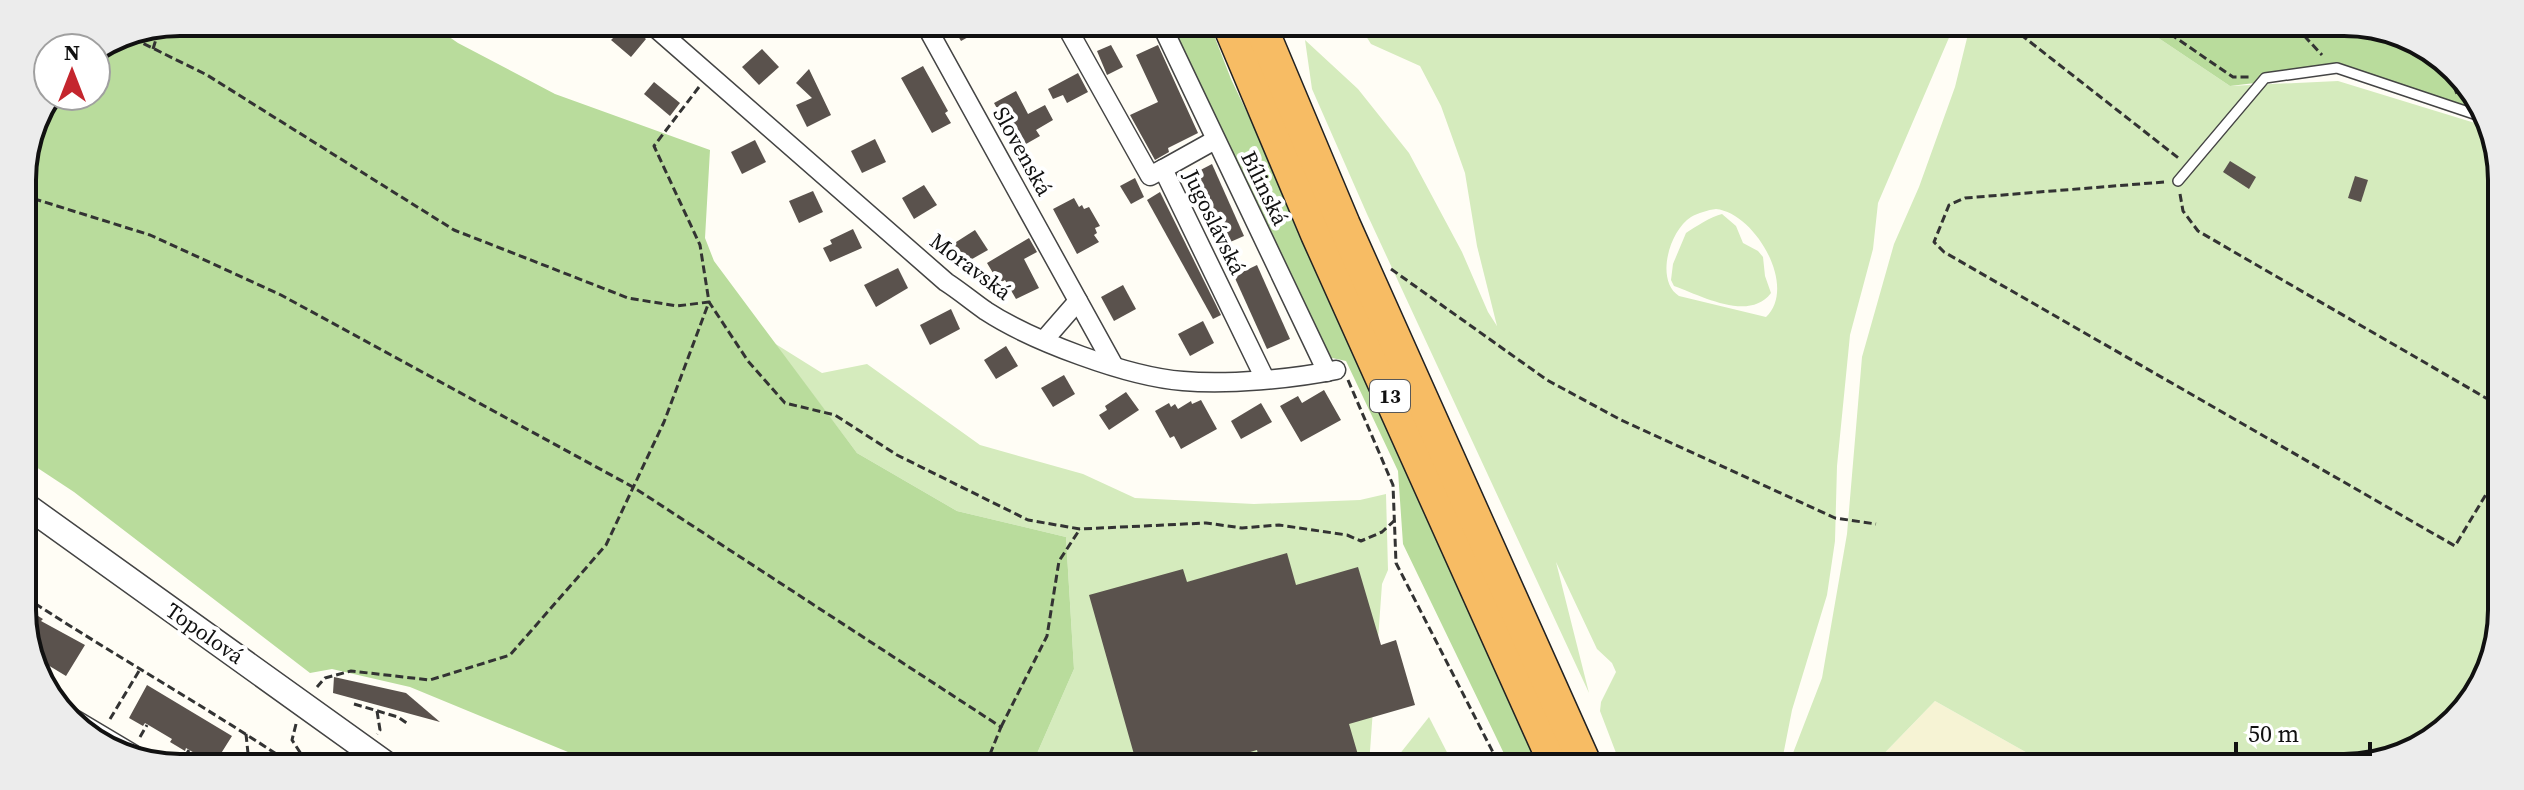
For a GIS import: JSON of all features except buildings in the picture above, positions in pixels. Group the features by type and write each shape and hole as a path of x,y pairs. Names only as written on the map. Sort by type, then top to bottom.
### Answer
{"highway":[{"name":"13","path":"1233,36 1317,234 1551,754"},
{"name":"13","path":"1265,36 1344,225 1581,754"}],"street":[{"name":"Moravská","path":"665,36 946,282 988,312 1044,340 1114,366 1183,381 1265,379 1332,371"},
{"name":"Slovenská","path":"932,36 1114,366"},
{"name":"Jugoslávská","path":"1072,36 1150,176 1163,169 1265,379"},
{"name":"Bílinská","path":"1167,36 1215,140 1332,371"},
{"path":"1163,169 1215,140"},
{"path":"1044,340 1078,301"},
{"name":"Topolová","path":"36,513 373,754"}],"lane":[{"path":"1228,36 1242,59"},
{"path":"2178,181 2265,78 2337,68 2472,114"}],"path":[{"path":"2023,36 2190,167"},
{"path":"2173,36 2233,77 2265,78"},
{"path":"2304,36 2337,68"},
{"path":"153,49 156,38"},
{"path":"140,42 207,75 454,230 628,298 677,306 709,302"},
{"path":"709,73 654,146 700,245 709,302 748,361 785,403 835,415 897,455 1028,520 1080,529 1206,523 1242,528 1279,525 1347,535 1361,541 1382,532 1395,520"},
{"path":"2455,88 2464,112"},
{"path":"2488,399 2198,231 2183,211 2178,181 1965,198 1949,205 1934,242 1944,252 2455,546 2488,491"},
{"path":"36,199 150,235 281,295 633,487 1001,727"},
{"path":"1391,269 1547,380 1621,420 1835,518 1876,524"},
{"path":"301,754 292,740 294,729 304,703 325,678 351,671 430,680 510,655 606,545 664,422 709,302"},
{"path":"1332,371 1342,370 1347,376 1393,485 1396,563 1494,754"},
{"path":"990,754 1047,636 1059,561 1080,529"},
{"path":"36,604 276,754"},
{"path":"106,725 139,671"},
{"path":"354,704 398,717 408,724"},
{"path":"136,743 147,725"},
{"path":"246,734 248,754"},
{"path":"187,754 189,750"}],"shaded area":[{"path":"1935,701 2029,754 1884,754"}],"green space":[{"path":"170,36 448,36 555,94 710,150 705,238 714,261 857,453 957,511 1066,537 1074,669 1037,754 573,754 410,687 332,669 310,673 74,492 36,467 36,170 41,142 53,112 112,112 112,53 152,39"},
{"path":"1175,36 1214,36 1534,754 1504,754 1403,544 1398,471 1346,361 1323,356"},
{"path":"1366,36 1950,36 1878,203 1873,249 1850,335 1837,466 1835,541 1827,595 1792,710 1783,754 1616,754 1600,711 1601,702 1616,672 1612,663 1597,649 1556,562 1589,693 1312,89 1305,40 1358,89 1409,153 1497,326 1477,246 1465,173 1441,106 1420,66 1371,44","holes":["1716,209 1745,223 1768,253 1775,271 1775,304 1766,317 1679,296 1672,289 1666,268 1671,244 1683,224 1694,216"]},
{"path":"1968,36 2155,36 2230,86 2338,81 2476,123 2488,170 2487,629 2477,665 2464,690 2432,724 2399,743 2354,754 2029,754 1935,701 1884,754 1793,754 1822,678 1847,534 1862,357 1894,244 1919,187 1955,87"},
{"path":"2155,36 2344,36 2382,41 2416,55 2432,66 2452,85 2471,112 2339,73 2230,86"},
{"path":"1722,214 1736,226 1743,243 1763,257 1771,293 1750,306 1711,300 1674,286 1671,280 1673,264 1686,233"},
{"path":"774,343 822,373 867,364 980,445 1083,474 1135,498 1254,504 1360,500 1386,494 1388,570 1382,584 1370,754 1037,754 1074,669 1066,537 957,511 857,453"},
{"path":"1429,717 1448,754 1400,754"}]}
